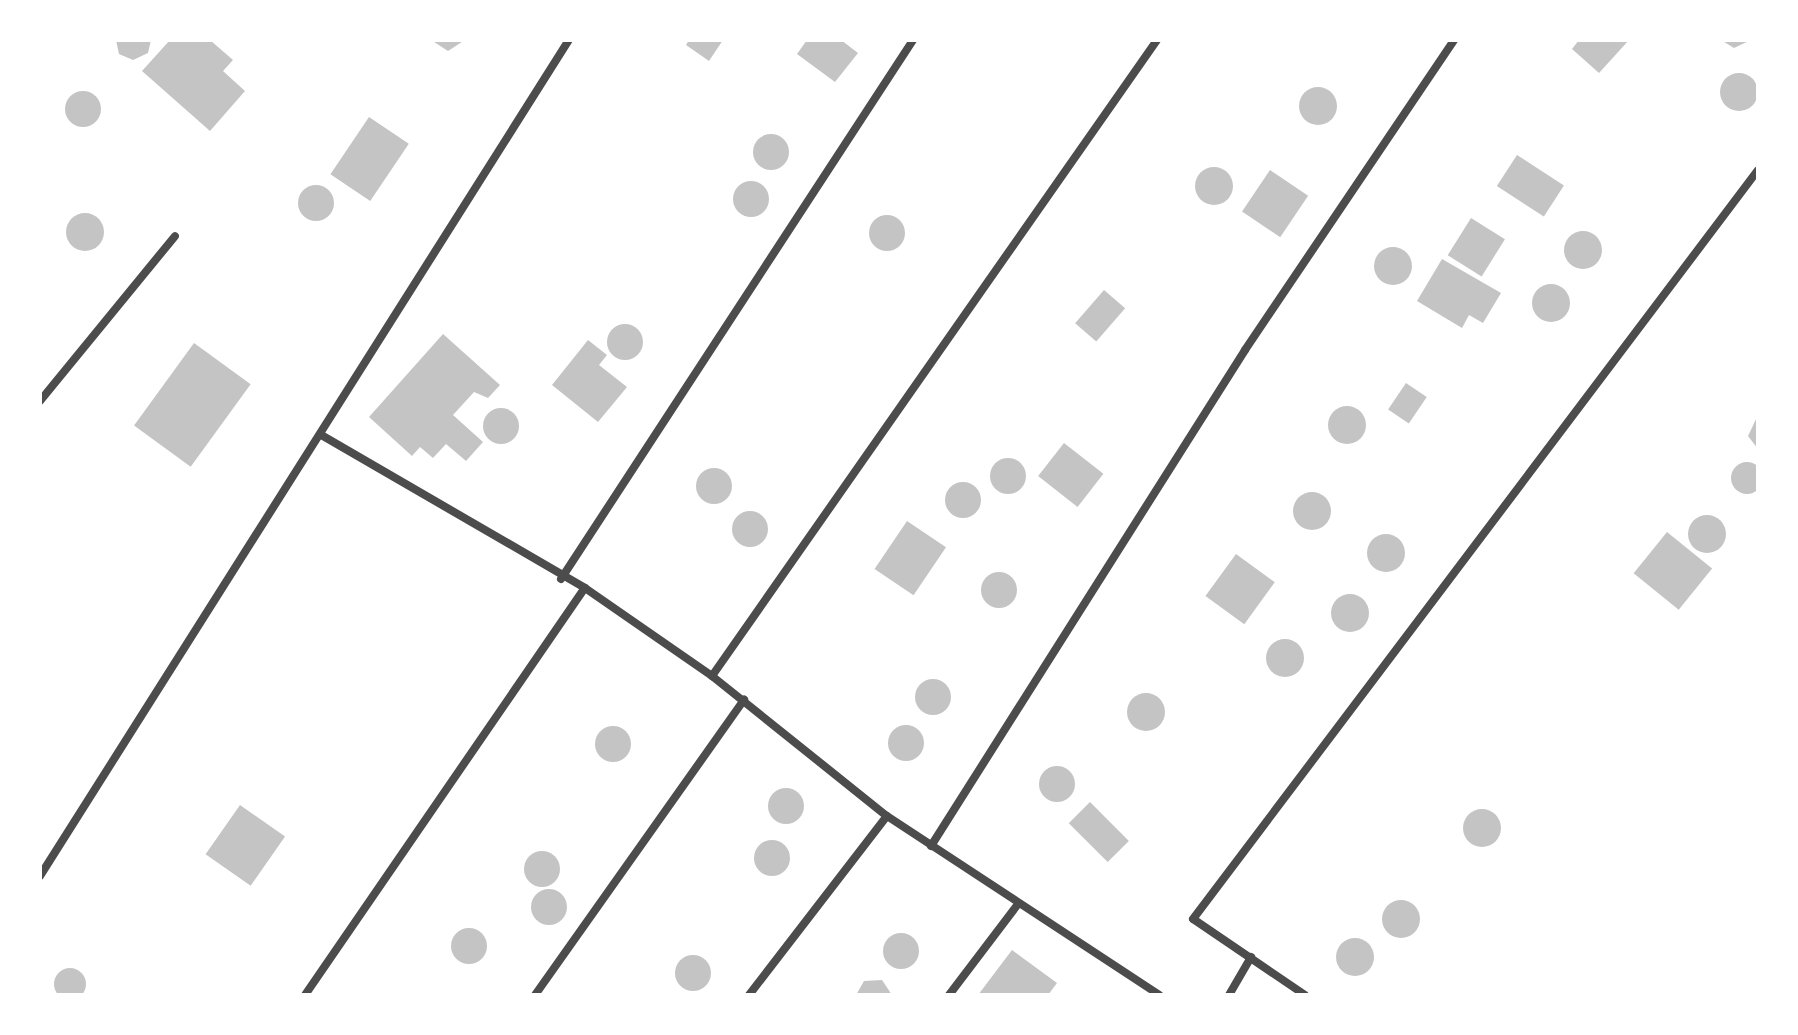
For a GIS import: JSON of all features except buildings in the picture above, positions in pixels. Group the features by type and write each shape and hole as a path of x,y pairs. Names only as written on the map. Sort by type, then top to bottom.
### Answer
{"street":[{"path":"40,876 323,436 489,159 569,40"},
{"path":"561,579 913,40"},
{"path":"712,676 1157,40"},
{"path":"931,846 1245,350 1454,40"},
{"path":"1305,995 1193,919 1758,170"},
{"path":"40,401 175,236"},
{"path":"323,436 561,579 585,588 744,700 887,816 1159,995"},
{"path":"305,995 585,588"},
{"path":"535,995 744,700"},
{"path":"749,995 887,816"},
{"path":"949,995 1018,904"},
{"path":"1229,995 1251,957"}]}
